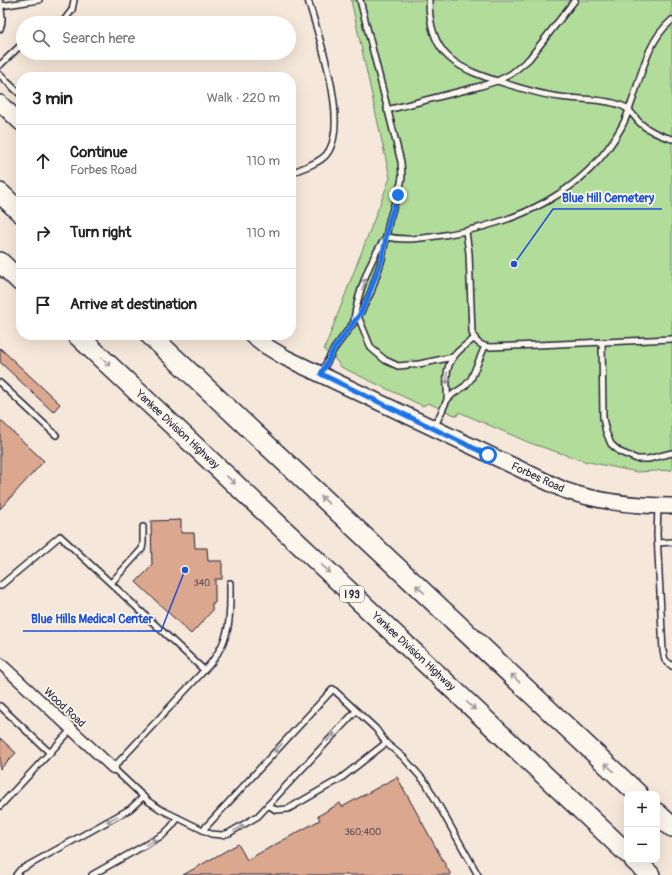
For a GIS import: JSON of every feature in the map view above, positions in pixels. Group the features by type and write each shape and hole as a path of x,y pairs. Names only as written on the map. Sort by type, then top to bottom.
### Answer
{"highway":[{"path":"0,194 16,208"},
{"path":"0,262 16,277"},
{"name":"Yankee Division Highway","path":"82,340 624,850"},
{"path":"155,340 635,791"},
{"path":"660,816 672,827"},
{"path":"637,863 650,875"}],"street":[{"path":"0,103 16,118"},
{"name":"Forbes Road","path":"259,340 276,352 556,487 572,493 612,501 665,506"},
{"name":"Wood Road","path":"0,663 113,768"}],"lane":[{"path":"0,29 2,24 0,4 39,0"},
{"path":"67,16 72,10 74,0"},
{"path":"296,172 318,162 325,156 332,145 334,133 334,107 331,85 308,0"},
{"path":"321,374 334,349 358,316 371,292 382,259 389,221 400,190 402,176 401,162 360,0"},
{"path":"429,0 432,31 443,51 463,69 497,81 550,96 617,104 626,107 642,124 655,133 672,139"},
{"path":"387,110 475,88 497,81 517,70 529,59 575,0"},
{"path":"387,238 413,240 466,232 487,226 533,208 571,186 587,173 608,149 621,128 629,110 648,55 657,38 672,20"},
{"path":"0,64 16,49"},
{"path":"0,75 16,90"},
{"path":"466,232 469,253 471,327 474,338 485,346 672,339"},
{"path":"354,321 359,297 375,255 387,238"},
{"path":"358,316 371,348 385,360 398,366 419,364 453,357"},
{"path":"447,400 447,374 453,357 461,348 474,338"},
{"path":"602,342 602,418 611,444 620,452 637,459 648,459 672,453"},
{"path":"434,429 447,400 468,383 474,374 485,346"},
{"path":"0,383 56,435"},
{"path":"665,506 658,543 663,651 665,660 672,666"},
{"path":"111,583 142,549 143,527"},
{"path":"0,586 60,536 204,670"},
{"path":"658,543 672,542"},
{"path":"230,584 230,613 227,634 218,653 113,768 144,797 160,809 202,830 214,835 222,836 254,819 356,710"},
{"path":"202,830 333,689 376,729 386,743 403,757 426,783 478,875"},
{"path":"0,706 50,753"},
{"path":"0,806 71,730"},
{"path":"268,805 276,810 288,809 340,779 386,743"},
{"path":"16,875 20,870 130,809 144,797"},
{"path":"92,875 163,835 172,827 178,818"}],"green space":[{"path":"351,0 672,0 672,470 637,472 584,461 530,443 459,412 457,416 428,403 423,406 341,367 335,359 324,350 390,178"}],"building":[{"path":"0,348 60,404 53,412 0,362"},
{"path":"0,420 44,461 0,509"},
{"path":"181,520 181,533 194,533 195,548 207,548 208,561 222,561 222,579 215,579 215,603 212,603 212,611 191,634 136,582 152,566 151,521"},
{"path":"0,738 16,753 0,769"},
{"path":"397,777 451,875 183,875 238,844 247,860 320,820 318,816 340,803 342,807"}],"place":[{"name":"Blue Hill Cemetery","path":"514,264"},
{"name":"Blue Hills Medical Center","path":"185,570"}],"route":[{"path":"398,195 389,221 386,244 382,259 371,292 360,314 338,342 321,374 488,455"}]}
